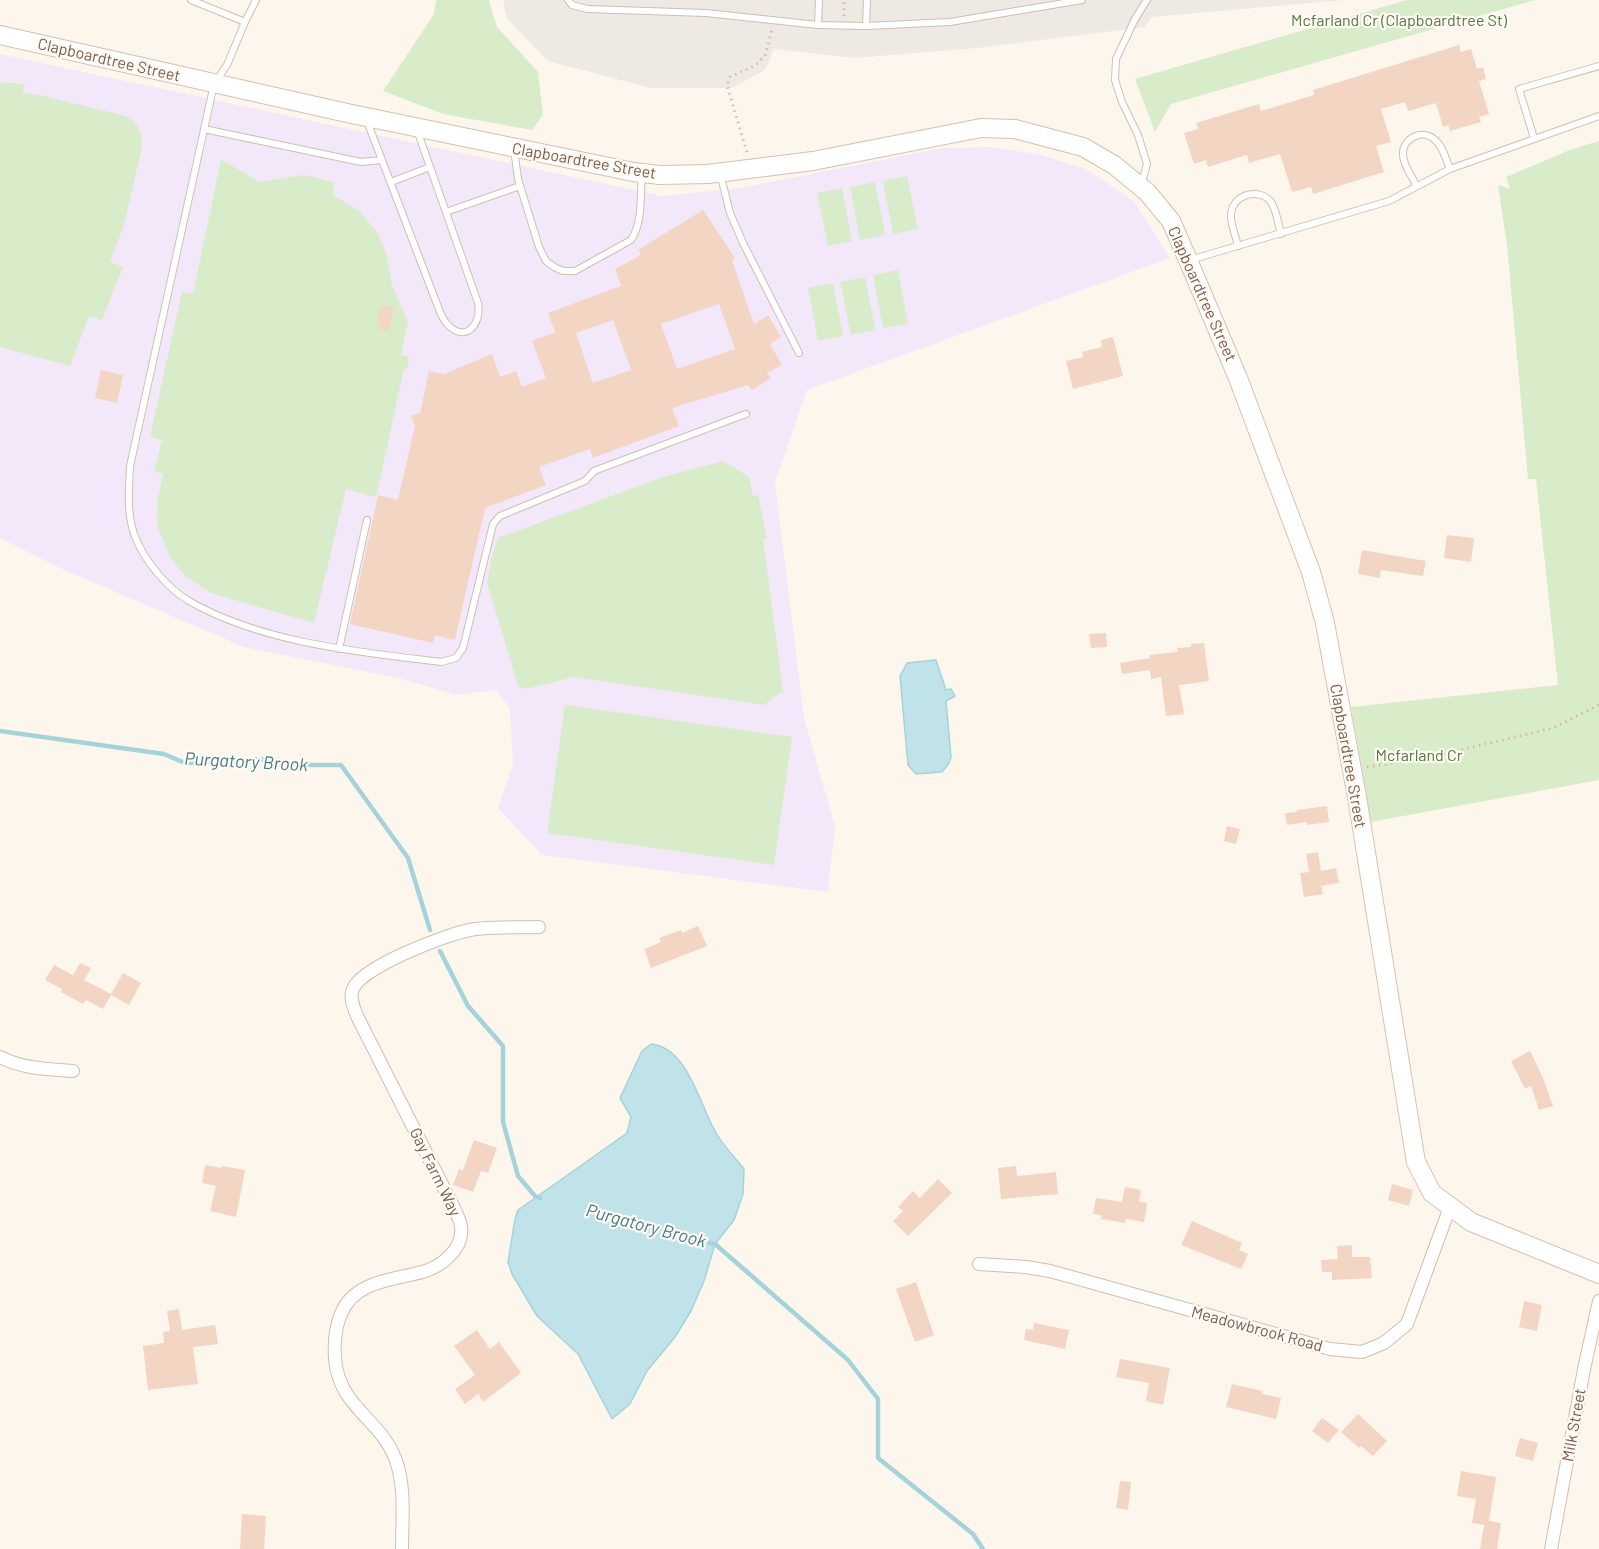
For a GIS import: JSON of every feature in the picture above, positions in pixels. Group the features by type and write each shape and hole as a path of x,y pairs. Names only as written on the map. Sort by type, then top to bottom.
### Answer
{"main road":[{"name":"Clapboardtree Street","path":"0,35 417,128 643,173 684,176 720,173 813,160 981,128 1015,129 1083,147 1114,165 1141,187 1170,222 1238,378 1311,572 1324,623 1352,770 1416,1162 1432,1193 1471,1222 1599,1274"}],"street":[{"name":"Gay Farm Way","path":"402,1549 401,1488 396,1459 389,1444 344,1392 336,1371 334,1348 336,1329 341,1312 353,1296 367,1287 425,1271 445,1260 458,1246 461,1227 455,1210 357,1016 352,1002 352,990 359,979 371,971 431,942 470,930 539,927"},
{"path":"0,1057 16,1065 31,1068 73,1071"},
{"name":"Meadowbrook Road","path":"979,1264 1050,1271 1330,1349 1362,1352 1384,1343 1407,1324 1450,1207"},
{"name":"Milk Street","path":"1551,1549 1584,1369 1599,1301"}],"lane":[{"path":"193,0 245,22"},
{"path":"256,0 227,64 214,84 130,466 128,506 134,534 154,571 187,600 240,624 339,649 441,662 456,658 463,648 493,524 500,516 585,481 594,471 746,414"},
{"path":"568,0 572,5 587,9 706,13 843,27 950,22 1082,0"},
{"path":"818,25 819,0"},
{"path":"866,26 867,0"},
{"path":"1141,187 1147,164 1138,135 1122,102 1115,80 1116,59 1147,0"},
{"path":"1534,138 1519,89 1599,66"},
{"path":"1188,260 1389,201 1450,169 1599,116"},
{"path":"366,117 440,312 448,326 463,332 473,328 477,322 479,309 417,128"},
{"path":"204,129 361,162 382,160"},
{"path":"1416,185 1403,159 1402,152 1404,146 1414,136 1420,134 1434,138 1450,169"},
{"path":"514,148 520,186 539,247 546,261 563,271 574,271 630,240 635,233 643,173"},
{"path":"391,182 430,167"},
{"path":"720,173 730,213 743,243 799,353"},
{"path":"446,212 520,186"},
{"path":"1238,246 1231,216 1235,203 1246,195 1260,195 1271,203 1281,234"},
{"path":"339,649 367,520"}],"path":[{"path":"843,27 844,0"},
{"path":"749,169 742,132 727,85 730,78 756,65 765,55 771,38 773,20"},
{"path":"1352,770 1431,757 1553,728 1599,705"}],"shaded area":[{"path":"503,0 1344,0 1152,17 1145,27 977,48 854,58 774,49 765,70 732,88 651,88 548,61 507,19"},
{"path":"0,54 662,196 740,188 942,148 991,147 1037,154 1086,169 1134,201 1170,258 807,390 775,482 804,718 835,826 828,892 542,855 498,808 513,764 510,708 496,690 457,695 398,678 244,647 60,568 0,538"}],"green space":[{"path":"436,0 489,0 497,27 538,72 543,115 532,130 443,114 383,91 434,14"},
{"name":"Mcfarland Cr (Clapboardtree St)","path":"1407,0 1535,0 1171,104 1155,132 1135,79"},
{"path":"0,82 24,84 23,93 126,116 137,125 142,137 142,147 124,225 110,262 123,267 102,320 89,316 70,366 0,347"},
{"name":"Mcfarland Cr","path":"1599,141 1599,780 1371,822 1351,707 1558,685 1536,479 1528,479 1507,245 1498,185 1510,189 1506,177 1572,149"},
{"path":"221,159 259,182 304,175 333,182 333,195 359,211 377,232 386,253 392,285 408,322 401,355 409,357 407,369 404,369 376,497 346,489 314,623 211,593 184,575 170,557 158,528 157,503 163,474 154,471 162,440 150,437 182,292 193,294"},
{"path":"907,176 918,229 893,234 883,181"},
{"path":"875,182 885,235 860,240 850,187"},
{"path":"842,188 852,241 828,246 817,193"},
{"path":"898,270 908,324 883,328 873,275"},
{"path":"865,277 875,330 851,335 840,282"},
{"path":"833,283 843,336 818,341 808,288"},
{"path":"723,461 749,477 753,496 758,495 767,538 763,539 783,691 764,705 574,677 526,689 518,686 487,583 498,538 663,477"},
{"path":"565,705 792,737 774,865 547,833"}],"water":[{"path":"936,660 946,690 951,689 955,696 946,701 951,757 942,772 916,774 908,765 900,676 907,663"},
{"path":"651,1044 664,1048 674,1055 691,1078 718,1136 744,1169 743,1194 734,1220 715,1244 704,1281 691,1311 675,1337 647,1371 630,1404 612,1419 578,1354 537,1316 512,1274 508,1262 518,1210 627,1133 631,1117 620,1098 642,1051"}],"building":[{"path":"1459,45 1461,52 1471,49 1477,69 1483,67 1486,79 1479,81 1489,114 1479,117 1481,122 1450,131 1448,125 1443,127 1436,103 1408,111 1405,102 1381,109 1391,142 1376,146 1384,172 1313,194 1311,187 1292,192 1280,154 1249,163 1247,155 1208,167 1206,160 1194,164 1184,133 1198,129 1196,123 1259,104 1261,111 1314,95 1313,90"},
{"path":"703,210 735,258 732,260 754,324 768,315 781,337 770,344 782,365 767,373 771,378 752,390 748,385 672,408 679,426 593,458 590,449 539,467 546,485 485,508 455,640 435,635 433,643 350,624 378,495 398,500 415,426 411,416 420,413 429,371 444,374 492,354 500,377 516,371 522,387 546,378 532,341 555,332 548,313 621,286 615,269 641,255 638,250","holes":["719,304 735,349 677,369 661,324","613,320 631,370 593,383 576,333"]},
{"path":"381,305 394,308 389,331 376,328"},
{"path":"1113,337 1123,376 1073,389 1066,361 1083,357 1082,352 1102,347 1101,340"},
{"path":"101,370 123,375 117,403 95,398"},
{"path":"1447,535 1474,538 1471,562 1444,558"},
{"path":"1362,550 1426,561 1423,576 1381,570 1380,578 1358,574"},
{"path":"1106,633 1107,647 1091,648 1089,634"},
{"path":"1204,643 1209,681 1179,685 1184,714 1166,716 1161,677 1151,679 1150,670 1122,674 1120,663 1150,658 1149,655 1178,652 1177,648"},
{"path":"1327,806 1329,822 1287,825 1285,813"},
{"path":"1227,826 1240,829 1236,844 1224,841"},
{"path":"1318,852 1321,871 1336,868 1339,883 1321,886 1323,894 1304,897 1300,873 1309,872 1306,854"},
{"path":"698,926 707,946 651,968 644,949 661,942 659,938 681,930 682,933"},
{"path":"80,963 91,968 84,980 111,994 123,973 141,983 129,1005 111,995 103,1009 86,1000 83,1004 45,980 54,965 73,975"},
{"path":"1530,1051 1553,1106 1539,1110 1531,1086 1525,1089 1511,1061"},
{"path":"474,1140 497,1148 488,1173 481,1171 473,1192 453,1185 459,1169 463,1170"},
{"path":"205,1165 245,1170 236,1217 210,1211 216,1186 202,1183"},
{"path":"1016,1166 1017,1176 1056,1172 1058,1194 1001,1199 998,1168"},
{"path":"938,1179 952,1193 908,1236 893,1221 903,1211 898,1207 913,1191 920,1198"},
{"path":"1392,1184 1413,1190 1409,1206 1388,1200"},
{"path":"1125,1187 1141,1190 1139,1202 1147,1203 1144,1222 1126,1219 1125,1223 1101,1219 1102,1215 1093,1214 1096,1198 1122,1202"},
{"path":"1192,1221 1242,1243 1239,1250 1248,1254 1241,1269 1181,1245"},
{"path":"1352,1245 1352,1257 1370,1257 1372,1278 1332,1280 1332,1272 1322,1272 1321,1260 1338,1259 1337,1246"},
{"path":"916,1282 934,1335 915,1342 896,1289"},
{"path":"1524,1301 1542,1305 1537,1331 1519,1327"},
{"path":"179,1309 182,1330 215,1325 218,1344 193,1347 198,1384 148,1390 143,1346 164,1343 163,1332 170,1331 167,1311"},
{"path":"1034,1323 1069,1330 1065,1349 1024,1340 1026,1329 1033,1330"},
{"path":"477,1330 490,1349 499,1342 521,1373 483,1402 478,1394 465,1404 455,1389 475,1375 454,1346"},
{"path":"1120,1359 1170,1368 1163,1405 1146,1401 1149,1383 1116,1377"},
{"path":"1232,1384 1281,1398 1276,1419 1226,1407"},
{"path":"1358,1414 1387,1441 1373,1456 1361,1446 1359,1448 1341,1432"},
{"path":"1322,1418 1339,1430 1328,1443 1312,1431"},
{"path":"1520,1438 1538,1443 1533,1461 1515,1456"},
{"path":"1461,1471 1496,1477 1489,1521 1501,1523 1497,1549 1480,1549 1484,1525 1472,1523 1476,1499 1457,1496"},
{"path":"1120,1481 1131,1482 1128,1510 1116,1508"},
{"path":"242,1514 266,1516 264,1549 240,1549"}],"waterway":[{"name":"Purgatory Brook","path":"0,731 164,754 185,763 271,759 290,765 341,765 408,858 430,930"},
{"name":"Purgatory Brook","path":"440,951 468,1006 503,1046 503,1122 518,1176 535,1196 540,1198"},
{"name":"Purgatory Brook","path":"710,1243 715,1244 848,1360 878,1399 878,1458 973,1534 983,1549"}]}
